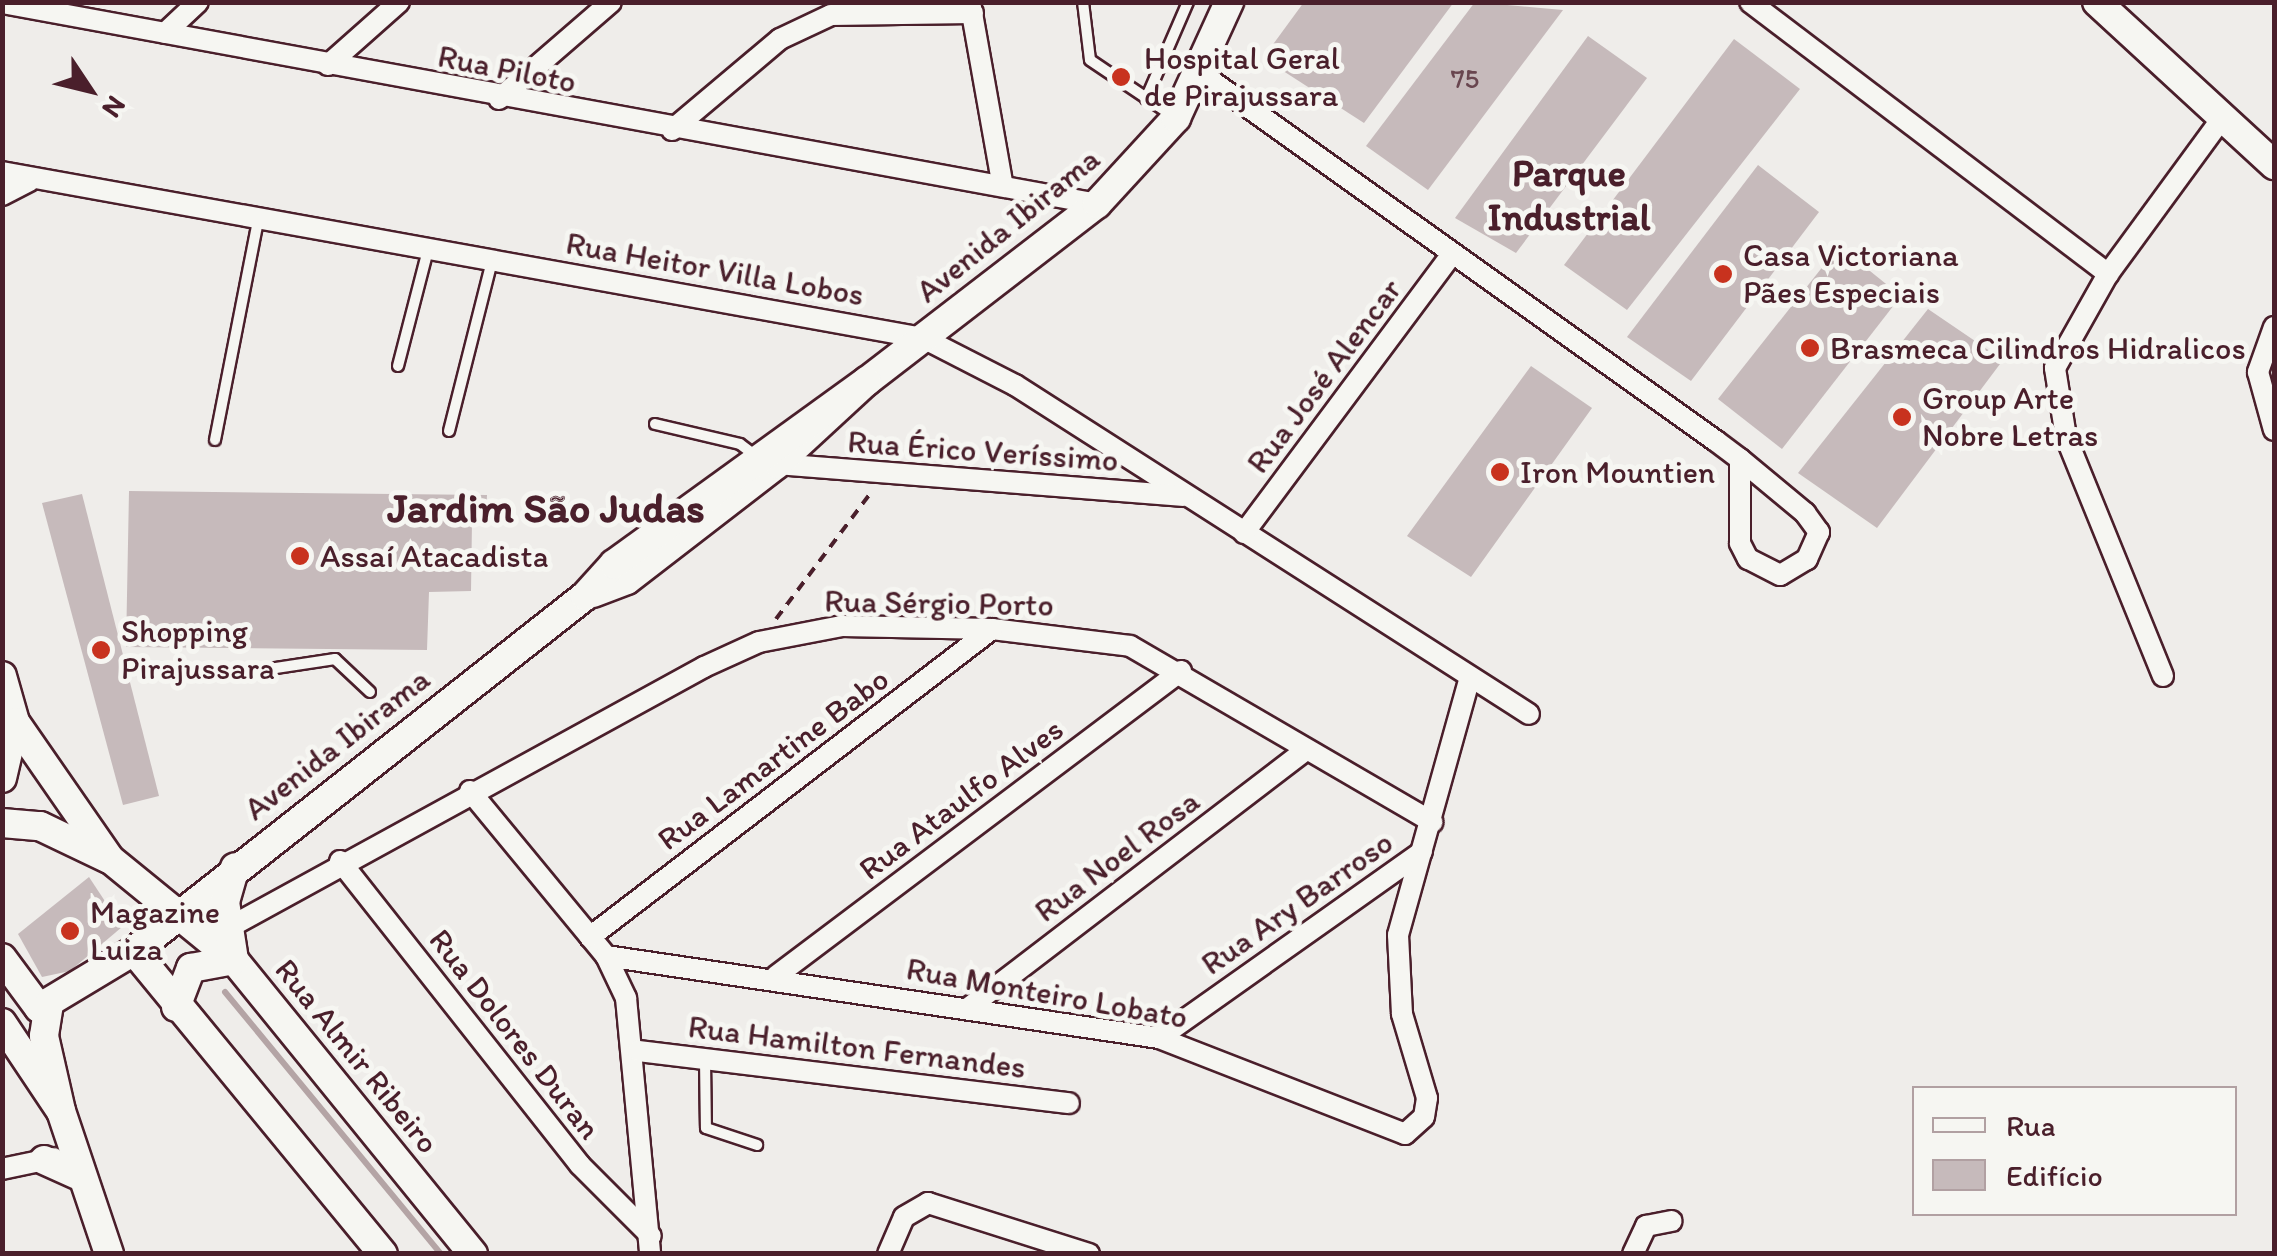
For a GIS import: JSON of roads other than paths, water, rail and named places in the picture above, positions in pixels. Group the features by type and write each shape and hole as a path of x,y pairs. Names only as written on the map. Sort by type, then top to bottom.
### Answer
{"main road":[{"name":"Avenida Ibirama","path":"49,1004 134,952 234,867 1097,204 1176,118 1203,74 1228,2"},
{"path":"2097,2 2274,165"},
{"path":"2,676 16,722 110,860"},
{"path":"2,778 16,722"},
{"path":"2,823 40,826 110,860"},
{"name":"Rua Almir Ribeiro","path":"110,860 173,918 234,960 473,1254"},
{"path":"176,1007 191,968 234,960 228,928 234,867"},
{"path":"149,895 134,952 383,1254"},
{"path":"2,958 24,998 49,1004 44,1036 72,1143 109,1254"},
{"path":"2,1023 72,1143"},
{"path":"44,1160 72,1143"}],"street":[{"path":"165,33 198,2"},
{"path":"328,65 399,2"},
{"path":"499,99 611,2"},
{"path":"1750,2 2108,274"},
{"name":"Rua Piloto","path":"3,3 499,99 1002,182 1097,204"},
{"path":"672,130 780,40 831,15 972,8 1002,182"},
{"path":"1203,74 1740,460 1819,532 1807,559 1780,576 1740,543 1740,460"},
{"path":"2163,676 2054,400 2056,368 2108,274 2223,117"},
{"name":"Rua Heitor Villa Lobos","path":"2,172 30,181 923,338 1015,385 1469,680 1530,714"},
{"path":"2,196 30,181"},
{"name":"Rua José Alencar","path":"1244,533 1452,254"},
{"path":"2274,327 2258,372 2274,430"},
{"name":"Rua Érico Veríssimo","path":"765,460 884,475 1184,496"},
{"name":"Rua Sérgio Porto","path":"228,928 340,860 759,642 842,626 992,629 1106,639 1181,671 1304,751 1433,822"},
{"name":"Rua Lamartine Babo","path":"590,937 992,629"},
{"name":"Rua Ataulfo Alves","path":"776,976 1181,671"},
{"name":"Rua Monteiro Lobato","path":"606,956 776,976 1159,1038 1396,1134 1415,1129 1427,1098 1402,1014 1398,935 1433,822 1469,680"},
{"name":"Rua Noel Rosa","path":"967,1009 1304,751"},
{"path":"470,791 606,956 638,1051 651,1245"},
{"name":"Rua Ary Barroso","path":"1159,1038 1422,852"},
{"name":"Rua Dolores Duran","path":"340,860 580,1165 651,1245"},
{"name":"Rua Hamilton Fernandes","path":"638,1051 1069,1103"},
{"path":"2,1169 44,1160"},
{"path":"888,1254 904,1217 928,1203 1089,1254"},
{"path":"1633,1254 1646,1226 1672,1221"}],"lane":[{"path":"1083,2 1090,60 1176,118"},
{"path":"1146,100 1188,2"},
{"path":"215,440 258,221"},
{"path":"398,366 428,250"},
{"path":"449,431 492,262"},
{"path":"655,424 740,444 765,460"},
{"path":"256,671 335,660 370,692"},
{"path":"704,1059 706,1128 756,1144"}],"waterway":[{"path":"225,992 441,1254"}],"place":[{"name":"Hospital Geral de Pirajussara","path":"1121,77"},
{"name":"Casa Victoriana Pães Especiais","path":"1723,274"},
{"name":"Brasmeca Cilindros Hidralicos","path":"1810,348"},
{"name":"Group Arte Nobre Letras","path":"1902,417"},
{"name":"Iron Mountien","path":"1500,472"},
{"name":"Assaí Atacadista","path":"300,556"},
{"name":"Shopping Pirajussara","path":"101,650"},
{"name":"Magazine Luiza","path":"70,931"}],"district":[{"name":"Parque Industrial","path":"1569,196"},
{"name":"Jardim São Judas","path":"546,508"}]}
